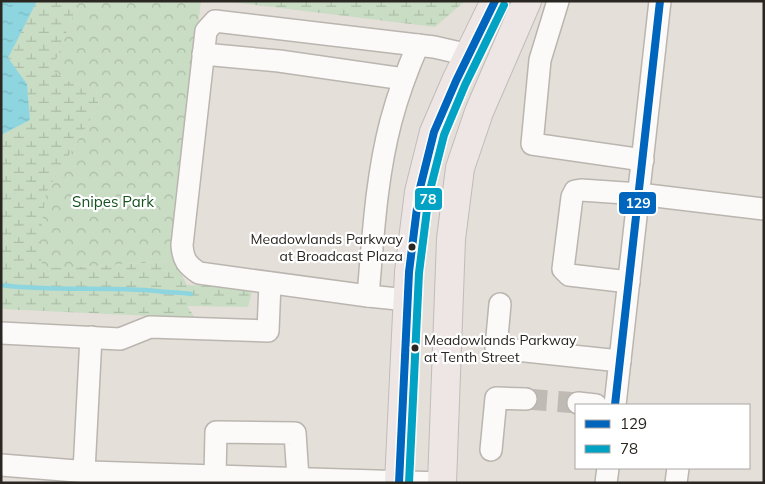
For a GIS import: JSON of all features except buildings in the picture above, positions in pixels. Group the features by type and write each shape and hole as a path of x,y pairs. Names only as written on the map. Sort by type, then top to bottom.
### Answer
{"main road":[{"path":"399,482 409,272 419,192 434,132 456,81 496,1"},
{"path":"442,483 451,239 460,168 479,112 527,1"}],"street":[{"path":"558,1 540,60 532,144 643,160"},
{"path":"615,404 660,1"},
{"path":"408,300 199,273 183,257 183,239 206,31 215,21 434,47 469,55"},
{"path":"265,60 271,28"},
{"path":"368,296 380,178 390,122 404,79 418,45"},
{"path":"203,54 265,60 404,79"},
{"path":"629,282 569,275 563,269 572,197 575,191 639,194 764,209"},
{"path":"1,333 120,339 150,327 268,331 270,283"},
{"path":"500,304 496,348 620,361"},
{"path":"84,471 91,338"},
{"path":"492,450 496,398 526,399"},
{"path":"215,475 216,432 295,433 298,478"},
{"path":"606,483 608,469"},
{"path":"676,483 678,469"},
{"path":"11,471 54,476 84,471 442,483"}],"green space":[{"path":"37,1 79,1 52,70 68,81 96,90 99,106 46,193 43,267 79,267 174,261 187,285 253,288 248,307 187,306 195,318 1,309 1,138 3,134 30,120 27,84 7,58"},
{"name":"Snipes Park","path":"79,1 201,1 173,230 174,261 43,268 39,248 46,193 99,106 96,90 68,81 52,70"},
{"path":"223,1 465,1 435,27"}],"water":[{"path":"1,1 37,1 8,58 27,84 30,120 3,134 1,138"}],"waterway":[{"path":"1,285 191,294"}],"tunnel":[{"path":"526,399 578,403"}],"transit line":[{"name":"129","path":"399,483 409,272 419,192 434,132 456,81 495,1"},
{"name":"129","path":"615,404 660,1"},
{"name":"78","path":"409,483 419,273 429,194 444,135 465,85 504,5"}],"place":[{"name":"Meadowlands Parkway at Broadcast Plaza","path":"412,247"},
{"name":"Meadowlands Parkway at Tenth Street","path":"415,348"}]}
